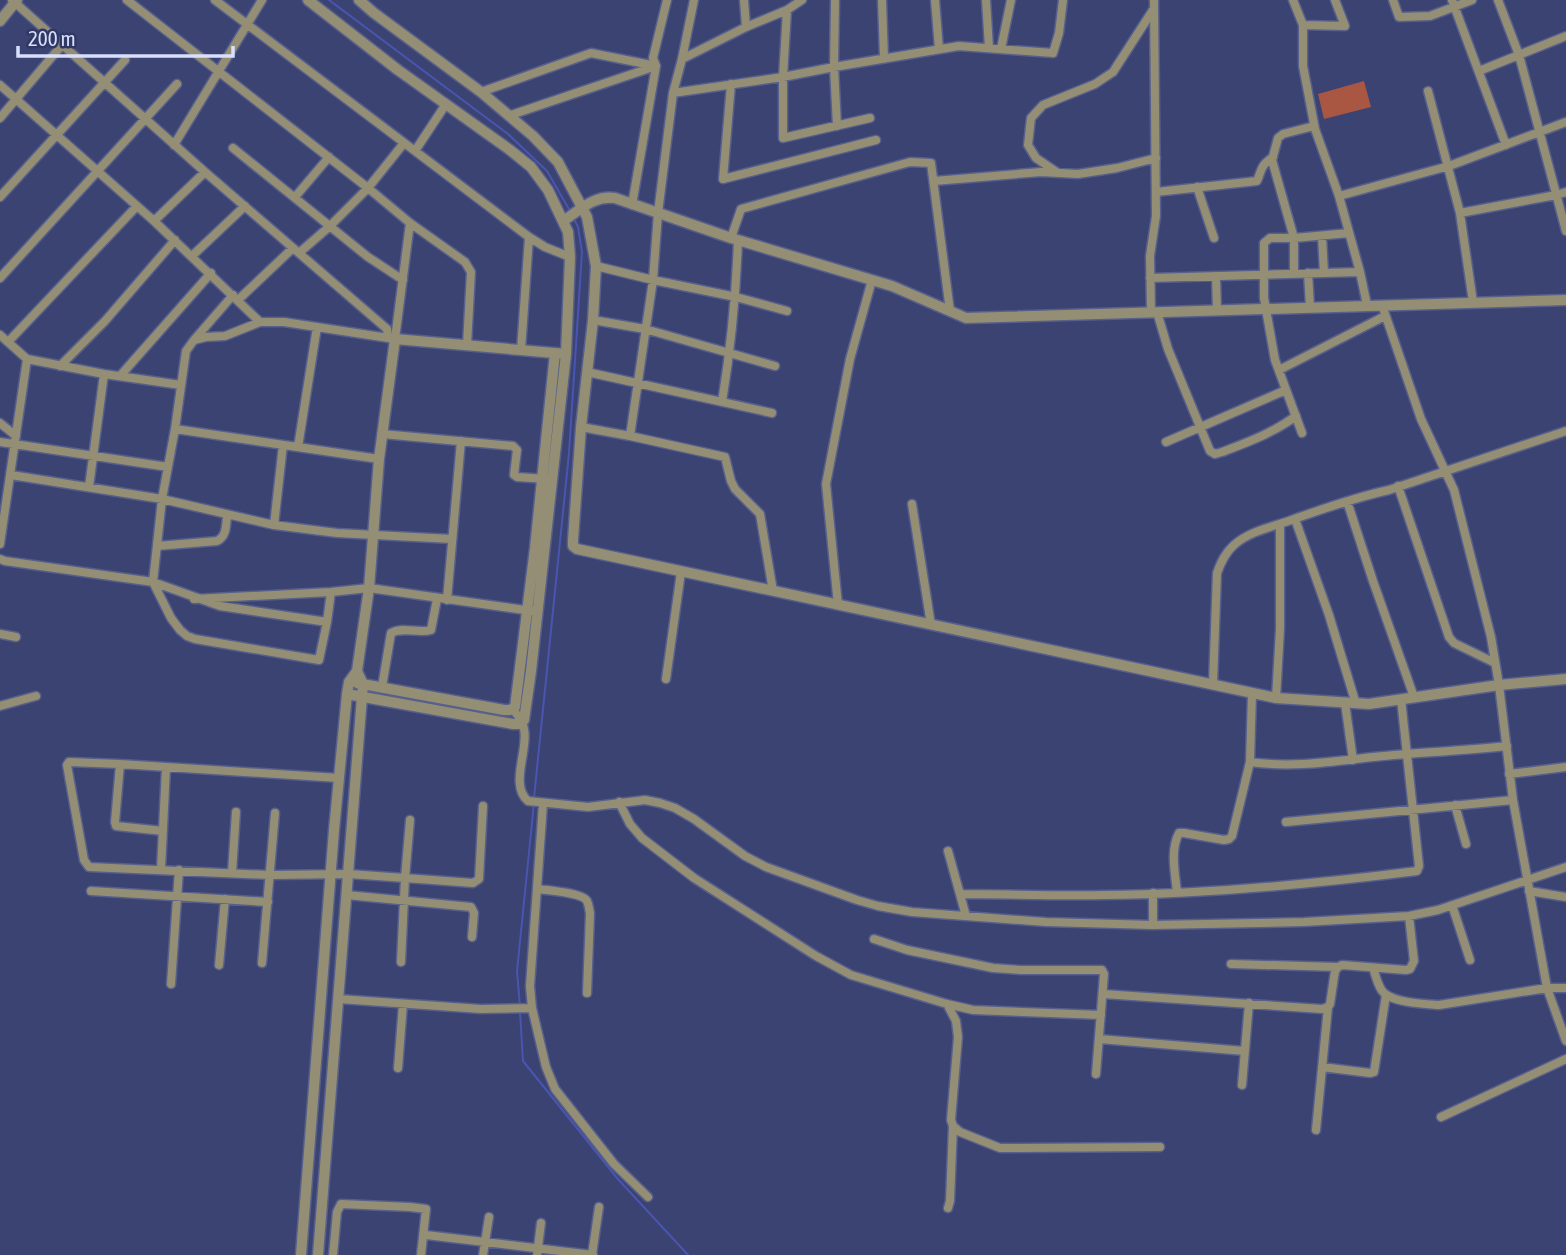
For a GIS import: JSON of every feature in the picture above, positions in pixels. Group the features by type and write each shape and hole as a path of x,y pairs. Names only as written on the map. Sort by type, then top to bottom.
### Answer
{"street":[{"path":"215,0 529,237 557,253 570,257"},
{"path":"174,145 262,0"},
{"path":"308,0 531,167 548,190 568,232 570,257 532,611 526,712 522,722"},
{"path":"359,0 481,92 533,136 558,162 587,217 596,266 573,546 577,549 1276,698 1351,704 1566,679"},
{"path":"632,205 656,66 653,58 667,0"},
{"path":"630,436 653,280 658,213 673,93 694,0"},
{"path":"744,0 746,27"},
{"path":"682,59 802,0"},
{"path":"835,0 837,126"},
{"path":"882,0 884,58"},
{"path":"935,0 939,49"},
{"path":"986,0 989,48"},
{"path":"1001,49 1011,0"},
{"path":"673,93 959,46 1053,52 1059,33 1063,0"},
{"path":"1293,0 1303,24 1303,66 1314,126 1339,196 1367,305"},
{"path":"1303,24 1345,26 1335,0"},
{"path":"1393,0 1399,17 1430,16 1453,3 1472,0"},
{"path":"1498,0 1519,55 1566,231"},
{"path":"0,21 15,1 174,145 387,329 391,339"},
{"path":"132,2 410,223 470,267 467,345"},
{"path":"1453,3 1506,145"},
{"path":"1154,4 1156,216 1150,256 1154,312 1210,451 1215,454 1223,452 1266,435 1296,416"},
{"path":"1058,173 1036,158 1028,145 1031,118 1043,105 1095,84 1113,72 1154,4"},
{"path":"786,9 783,138 870,118"},
{"path":"1479,71 1566,36"},
{"path":"0,118 62,45"},
{"path":"481,92 592,53 656,66"},
{"path":"0,197 125,60"},
{"path":"508,116 656,66"},
{"path":"0,278 177,84"},
{"path":"732,84 723,179 876,140"},
{"path":"0,85 154,220 260,322"},
{"path":"1428,91 1460,213 1473,302"},
{"path":"415,151 446,104"},
{"path":"1339,196 1449,166 1566,122"},
{"path":"1294,274 1294,238 1273,166 1273,157 1278,138 1283,134 1314,126"},
{"path":"331,592 319,660 195,639 180,630 172,618 153,582 162,499 186,351 235,297 330,226 368,188 404,143"},
{"path":"233,148 368,257 403,280"},
{"path":"295,197 329,157"},
{"path":"1156,192 1257,181 1261,168 1273,157"},
{"path":"934,181 1041,172 1078,174 1156,158"},
{"path":"722,402 736,297 734,239 741,209 910,162 931,163 950,311"},
{"path":"154,220 205,172"},
{"path":"1197,187 1214,238"},
{"path":"1460,213 1566,192"},
{"path":"563,222 591,202 608,197 734,239 892,286 966,318 1566,300"},
{"path":"8,342 137,206"},
{"path":"192,256 245,206"},
{"path":"301,1255 346,694 349,682 357,671 369,588 391,339 403,280 410,223"},
{"path":"1302,433 1275,360 1265,298 1264,243 1267,239 1349,233"},
{"path":"1322,236 1324,273"},
{"path":"521,349 529,237"},
{"path":"60,366 106,321 175,240"},
{"path":"596,266 736,297 787,312"},
{"path":"1150,278 1360,272"},
{"path":"120,376 211,273"},
{"path":"1308,273 1310,307"},
{"path":"1216,276 1217,310"},
{"path":"838,605 826,484 850,359 872,280"},
{"path":"1382,305 1421,419 1454,490 1491,637 1526,880 1547,988 1564,1028 1566,1041"},
{"path":"1279,370 1385,316"},
{"path":"593,320 645,329 775,366"},
{"path":"194,340 225,336 260,322 284,322 391,339 560,354"},
{"path":"298,447 317,327"},
{"path":"0,335 27,359 181,385"},
{"path":"0,544 27,359"},
{"path":"587,372 772,413"},
{"path":"89,487 104,374"},
{"path":"1166,442 1286,390"},
{"path":"0,423 15,440"},
{"path":"581,427 725,457 735,489 760,514 773,591"},
{"path":"175,429 379,459"},
{"path":"1213,684 1216,585 1221,562 1235,543 1252,533 1566,430"},
{"path":"382,434 513,446 517,450 514,475 547,480"},
{"path":"0,442 15,440 93,457 168,467"},
{"path":"447,600 461,441"},
{"path":"274,525 283,445"},
{"path":"11,475 162,499 274,525 373,536 452,539"},
{"path":"1398,486 1449,637 1454,643 1495,663"},
{"path":"1347,501 1414,697"},
{"path":"912,504 931,625"},
{"path":"157,546 217,541 225,534 227,515"},
{"path":"1295,519 1329,615 1351,704 1353,760"},
{"path":"1276,698 1280,524"},
{"path":"0,559 153,582 194,599 220,606 327,622"},
{"path":"666,679 681,572"},
{"path":"194,599 369,588 532,611"},
{"path":"382,687 391,633 396,630 431,630 437,599"},
{"path":"513,709 532,611"},
{"path":"0,634 16,637"},
{"path":"318,1255 363,684 357,671"},
{"path":"349,682 504,710 513,709"},
{"path":"346,694 513,724 522,722"},
{"path":"1177,892 1174,848 1177,835 1184,833 1224,840 1232,836 1250,762 1252,694"},
{"path":"0,706 36,696"},
{"path":"960,894 1105,895 1177,892 1331,882 1418,871 1401,699"},
{"path":"513,709 525,732 520,782 524,798 537,803 588,807 645,800 660,803 694,819 756,862 857,900 912,912 1046,922 1153,925 1304,922 1409,916 1438,910 1566,867"},
{"path":"1250,762 1269,765 1317,763 1507,747"},
{"path":"339,778 67,763 86,864 94,868 270,875 349,874 473,883 479,879 483,806"},
{"path":"120,764 116,826 163,831"},
{"path":"1509,774 1566,767"},
{"path":"161,869 166,768"},
{"path":"1286,822 1513,800"},
{"path":"537,803 537,889 528,1008 555,1089 614,1164 648,1197"},
{"path":"619,803 630,824 642,838 694,878 816,956 851,975 973,1010 1101,1016"},
{"path":"1455,806 1466,844"},
{"path":"232,873 236,812"},
{"path":"262,963 275,813"},
{"path":"401,962 410,820"},
{"path":"948,850 966,916"},
{"path":"172,984 179,870"},
{"path":"537,889 574,894 585,897 587,901 590,913 587,993"},
{"path":"91,891 268,902"},
{"path":"1529,891 1566,897"},
{"path":"1153,893 1153,925"},
{"path":"347,895 471,907 474,913 472,937"},
{"path":"219,965 225,899"},
{"path":"1452,905 1469,960"},
{"path":"1231,964 1342,965 1406,970 1412,967 1414,961 1409,916"},
{"path":"874,939 906,950 993,968 1099,969 1104,974 1096,1074"},
{"path":"1317,1130 1328,1007 1338,967"},
{"path":"1373,968 1380,988 1386,995 1439,1005 1547,988 1566,988"},
{"path":"1102,994 1322,1009 1328,1007"},
{"path":"1322,1067 1374,1072 1386,995"},
{"path":"339,999 481,1010 528,1008"},
{"path":"1242,1085 1249,1003"},
{"path":"398,1068 403,1004"},
{"path":"947,1004 956,1021 958,1037 951,1120 953,1126 948,1208"},
{"path":"1099,1040 1244,1051"},
{"path":"1441,1117 1566,1059"},
{"path":"316,1070 333,1072"},
{"path":"953,1126 960,1132 1000,1148 1160,1147"},
{"path":"333,1255 337,1212 341,1205 426,1209 421,1255"},
{"path":"426,1235 485,1241 538,1252 593,1255 599,1208"},
{"path":"483,1255 489,1217"},
{"path":"538,1252 541,1223"}],"shaded area":[{"path":"1364,81 1371,107 1324,119 1318,94"}],"waterway":[{"path":"329,0 508,134 547,171 570,211"},
{"path":"534,798 569,453 582,252 574,219"},
{"path":"520,1007 517,971 534,803"},
{"path":"520,1012 523,1061 617,1178 688,1255"}]}
